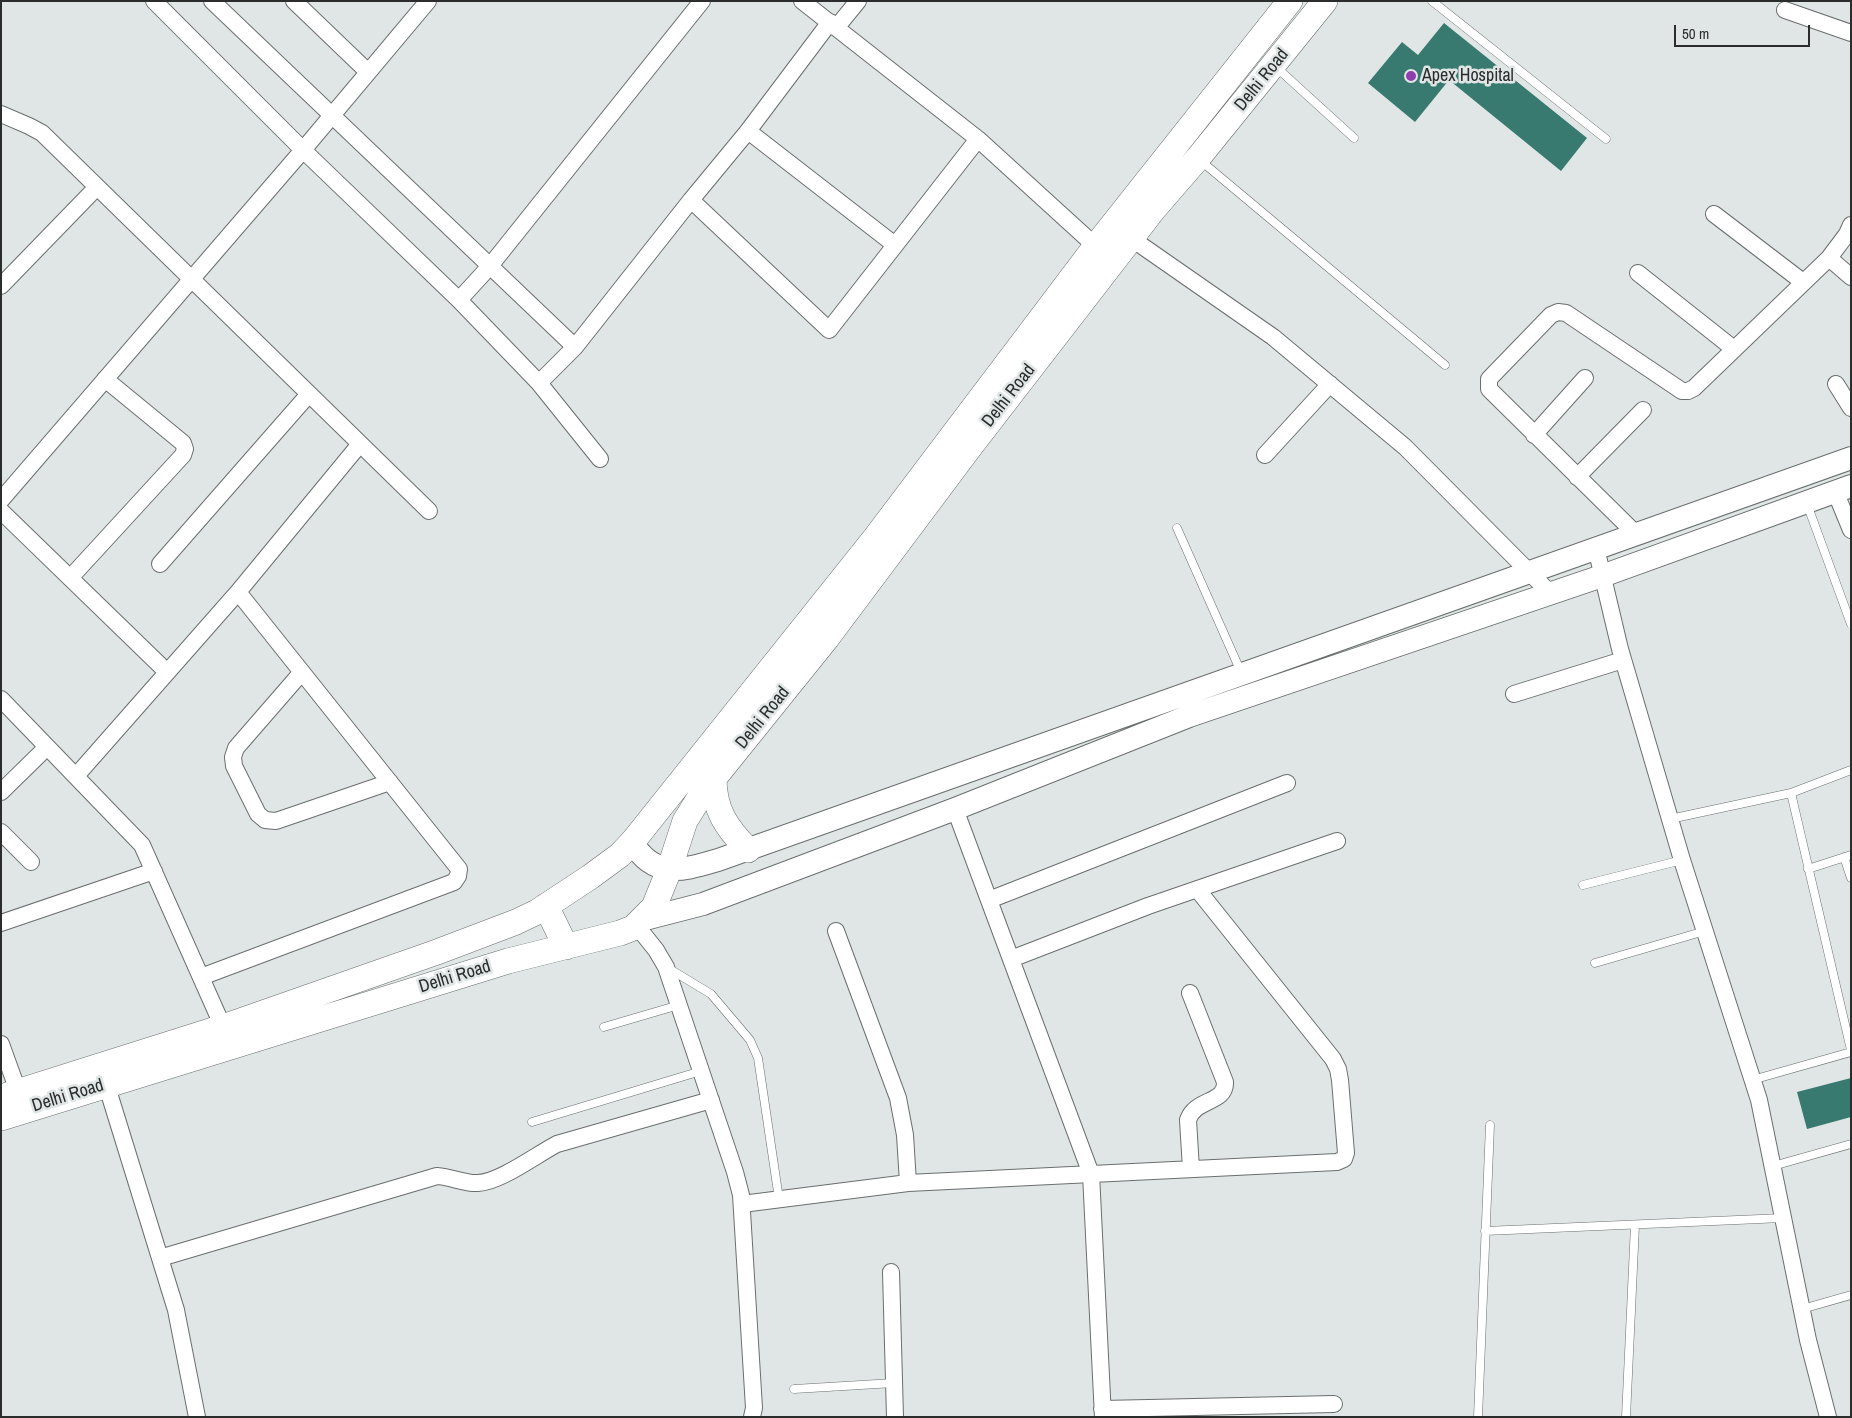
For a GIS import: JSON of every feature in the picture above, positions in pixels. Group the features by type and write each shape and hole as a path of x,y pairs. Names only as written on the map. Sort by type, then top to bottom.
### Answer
{"main road":[{"path":"10,1094 104,1075 223,1027 437,952 516,922 546,906 620,855 1105,254 1290,1"},
{"name":"Delhi Road","path":"1122,232 1153,210 1198,158 1325,1"},
{"name":"Delhi Road","path":"1,1118 104,1075 508,960 620,934 639,923 654,907 669,870 685,821 703,792 827,638 970,447 1105,254"},
{"path":"714,778 714,794 718,809 734,835 748,850"},
{"path":"546,906 566,947"}],"street":[{"path":"154,1 303,150 459,300 539,383 600,459"},
{"path":"212,1 576,347"},
{"path":"294,1 368,72"},
{"path":"1,500 303,150 428,1"},
{"path":"459,300 490,266 702,1"},
{"path":"802,1 978,140 1105,254"},
{"path":"539,383 576,347 691,200 833,25 858,1"},
{"path":"1785,10 1851,33"},
{"path":"1,114 42,133 190,280 429,511"},
{"path":"748,130 896,245"},
{"path":"691,200 829,330 978,140"},
{"path":"1,286 97,187"},
{"path":"1714,214 1803,282"},
{"path":"1122,232 1273,337 1405,446 1551,594"},
{"path":"1636,534 1489,389 1489,379 1551,315 1558,312 1566,313 1682,391 1688,391 1694,388 1829,258 1850,232"},
{"path":"1829,258 1851,277"},
{"path":"1638,273 1734,350"},
{"path":"1534,435 1585,378"},
{"path":"70,578 183,455 185,448 183,443 105,380"},
{"path":"1266,455 1330,384"},
{"path":"1836,384 1851,408"},
{"path":"160,564 309,394"},
{"path":"1577,476 1643,410"},
{"path":"76,776 238,592 360,444"},
{"path":"632,842 642,857 669,870 690,868 748,850 1851,458"},
{"path":"752,1417 754,1408 742,1204 735,1172 666,967 639,923 703,904 955,809 1189,716 1551,594 1843,489 1851,530"},
{"path":"1,511 167,672"},
{"path":"1596,548 1623,660 1682,860 1759,1100 1802,1309 1828,1417"},
{"path":"201,977 454,882 458,876 459,868 238,592"},
{"path":"1514,694 1623,660"},
{"path":"302,672 236,748 233,757 234,766 258,814 266,820 276,821 390,782"},
{"path":"1,700 142,845 223,1027"},
{"path":"1,792 47,747"},
{"path":"989,900 1287,783"},
{"path":"955,809 1091,1174 1102,1413 1334,1404"},
{"path":"1,832 31,862"},
{"path":"1011,959 1148,906 1337,841"},
{"path":"1,923 154,871"},
{"path":"742,1204 908,1183 1337,1162 1344,1159 1346,1152 1338,1068 1333,1059 1198,889"},
{"path":"836,931 898,1098 905,1135 908,1183"},
{"path":"1190,993 1225,1082 1225,1089 1221,1095 1195,1108 1190,1113 1188,1120 1191,1169"},
{"path":"1,1044 10,1094"},
{"path":"104,1075 176,1310 197,1417"},
{"path":"160,1258 437,1176 478,1183 490,1181 507,1174 557,1144 711,1100"},
{"path":"891,1272 895,1417"}],"lane":[{"path":"1432,1 1606,138"},
{"path":"1274,65 1354,138"},
{"path":"1198,158 1445,366"},
{"path":"1806,502 1851,624"},
{"path":"1177,528 1242,674"},
{"path":"1670,819 1791,793 1851,770"},
{"path":"1752,1080 1851,1051 1791,793"},
{"path":"1808,869 1847,856 1851,878"},
{"path":"1583,885 1682,860"},
{"path":"1595,963 1704,931"},
{"path":"666,967 711,994 755,1048 779,1199"},
{"path":"604,1027 679,1005"},
{"path":"532,1122 701,1071"},
{"path":"1478,1417 1490,1124"},
{"path":"1772,1166 1851,1144"},
{"path":"1486,1231 1783,1218"},
{"path":"1626,1417 1635,1224"},
{"path":"1802,1309 1851,1295"},
{"path":"794,1388 894,1383"}],"building":[{"path":"1444,23 1587,138 1561,171 1449,80 1415,122 1368,83 1402,42 1418,55"},
{"path":"1851,1078 1851,1117 1807,1129 1797,1092"}],"place":[{"name":"Apex Hospital","path":"1411,76"}]}
